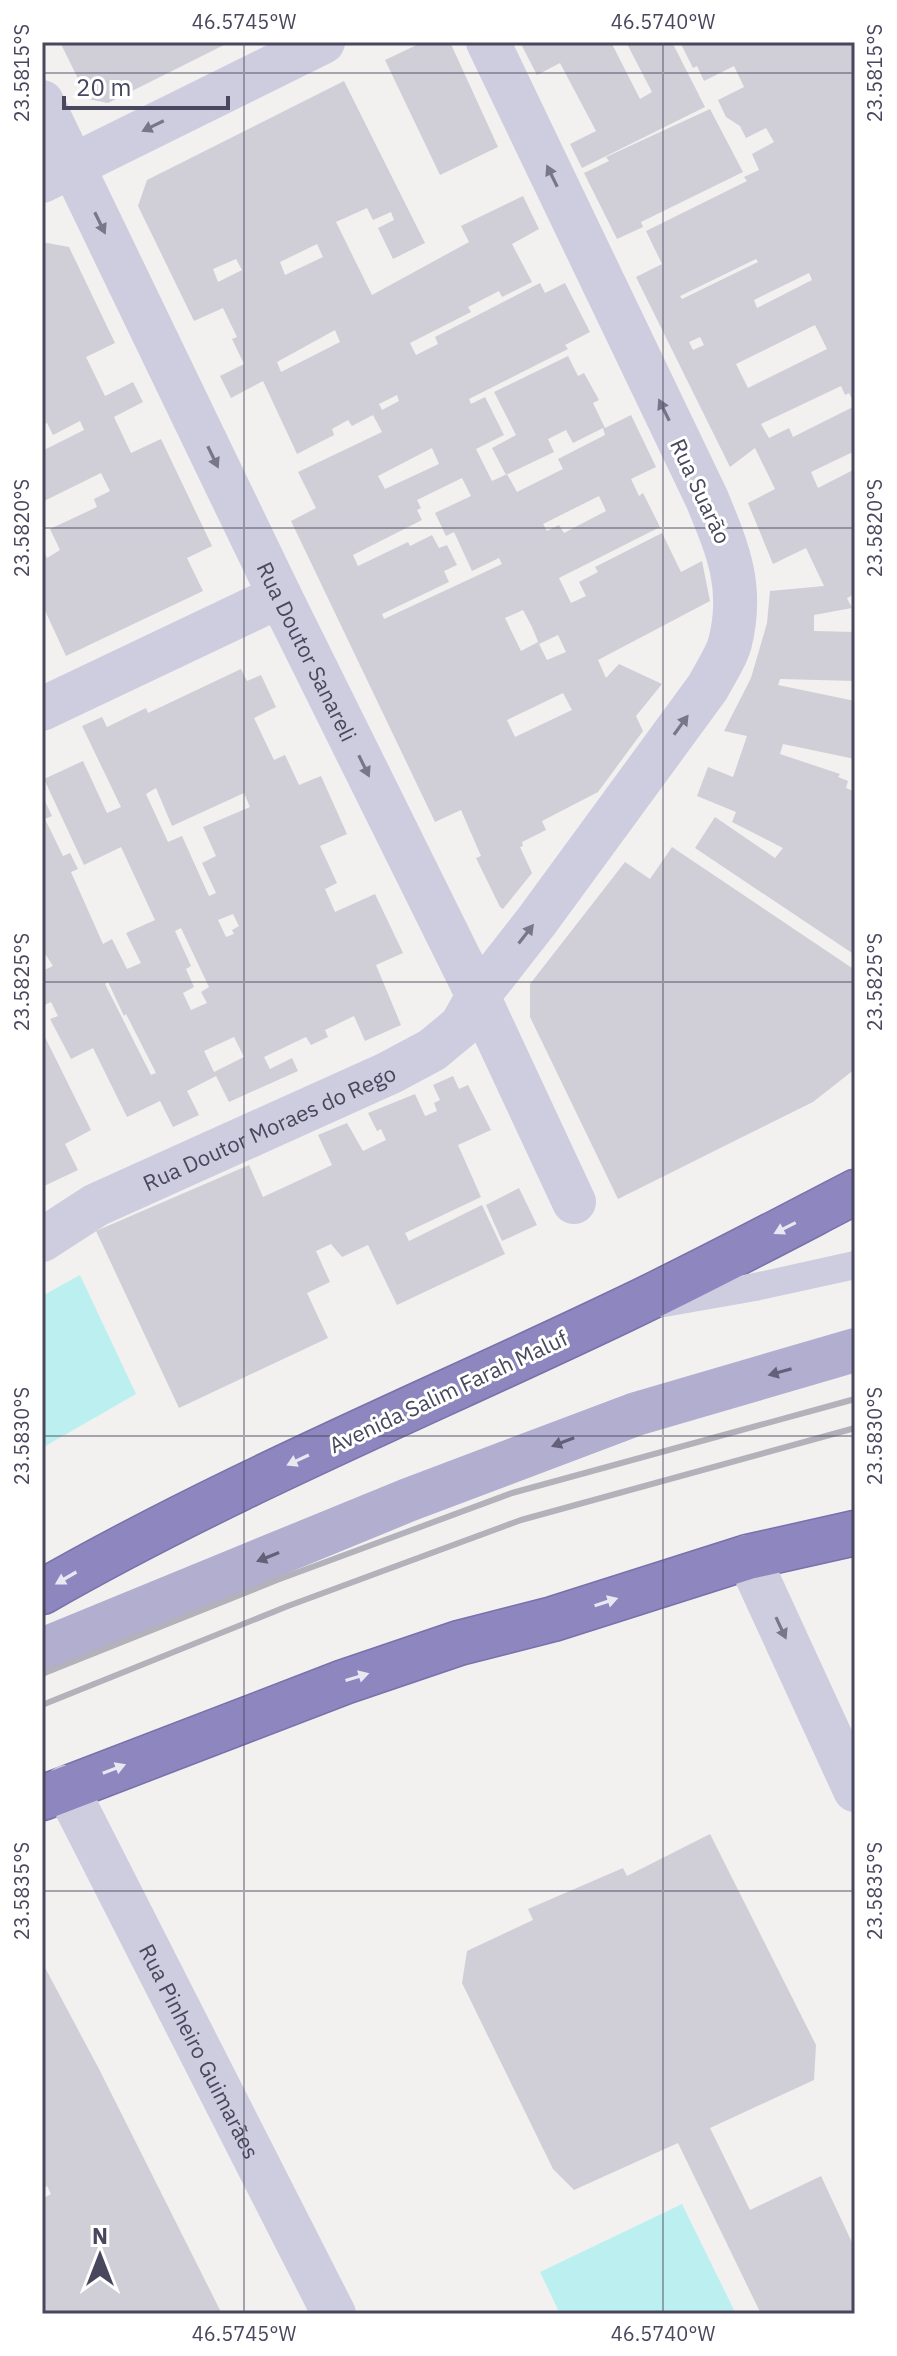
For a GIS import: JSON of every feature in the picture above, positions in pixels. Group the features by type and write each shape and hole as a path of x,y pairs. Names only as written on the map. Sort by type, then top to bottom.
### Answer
{"highway":[{"name":"Avenida Salim Farah Maluf","path":"42,1592 256,1480 623,1310 855,1192"},
{"path":"54,1793 344,1682 459,1643 553,1619 748,1557 855,1533"}],"main road":[{"path":"42,1650 408,1500 636,1414 855,1350"}],"street":[{"path":"57,173 323,42"},
{"name":"Rua Suarão","path":"478,996 708,687 729,645 736,599 730,554 707,499 488,42"},
{"name":"Rua Doutor Sanareli","path":"42,102 57,173 280,596 478,996 574,1202"},
{"path":"42,709 280,596"},
{"name":"Rua Doutor Moraes do Rego","path":"42,1240 96,1205 389,1073 432,1050 461,1026 478,996"},
{"path":"748,1557 855,1790"},
{"name":"Rua Pinheiro Guimarães","path":"54,1793 334,2314"}],"lane":[{"path":"623,1310 755,1287 855,1265"}],"shaded area":[{"path":"80,1275 136,1394 42,1448 42,1296"},
{"path":"682,2204 736,2314 560,2314 540,2272"}],"building":[{"path":"60,42 230,42 108,103 88,99"},
{"path":"423,42 450,42 498,147 440,175 385,60"},
{"path":"520,42 611,42 640,99 652,92 626,42 672,42 705,107 582,168 570,144 596,131 560,63 537,75"},
{"path":"680,42 855,42 855,404 841,386 761,424 769,438 789,428 793,437 855,406 855,451 811,472 818,488 855,469 855,594 847,598 852,608 814,615 814,631 855,632 855,681 780,679 778,685 855,701 855,759 783,744 780,754 840,774 838,777 848,781 846,788 855,792 855,955 695,848 715,817 775,858 783,848 732,822 736,812 697,796 708,767 733,777 747,736 724,731 751,678 767,623 770,591 824,586 806,548 773,564 748,503 775,489 755,448 730,467 636,277 662,264 646,231 747,181 744,177 759,170 752,154 774,142 766,128 746,138 740,126 726,117 718,100 744,87 734,66 704,81 697,66 693,68","holes":["756,259 758,262 682,299 680,296","809,273 812,280 757,308 754,300","815,325 827,349 748,388 736,364","700,337 704,345 693,350 689,342"]},
{"path":"344,81 425,243 393,259 378,228 394,220 391,212 373,220 367,208 336,222 372,295 469,242 461,226 523,196 539,229 512,244 532,282 502,297 499,291 468,307 471,312 410,343 416,355 438,344 435,337 540,283 545,293 565,283 590,332 565,345 568,349 469,399 471,404 485,397 504,435 476,449 492,481 506,475 492,448 516,435 494,392 568,356 578,376 584,373 599,400 593,403 605,428 631,415 656,467 631,479 639,496 643,493 660,527 559,578 571,603 586,596 579,582 598,572 595,567 662,533 681,572 702,561 710,601 598,660 606,678 619,664 662,684 636,716 643,731 598,792 542,821 546,830 522,842 523,846 520,847 532,873 503,909 476,858 481,856 461,810 435,822 291,521 316,508 298,472 382,432 373,415 352,426 348,420 332,429 334,435 297,454 263,381 231,398 220,376 244,364 232,339 237,337 223,308 194,321 138,206 147,180","holes":["317,244 323,257 285,275 280,262","236,259 242,270 218,282 213,269","335,330 340,342 281,372 277,362","397,395 399,401 382,410 379,404","603,428 605,435 558,459 563,469 517,492 507,474 554,452 548,439 566,430 573,443","432,448 439,464 385,489 378,476","462,478 471,496 435,513 446,536 454,532 472,571 499,558 502,564 384,619 382,614 449,582 444,571 457,565 447,545 439,548 432,535 410,546 408,542 358,566 353,555 422,520 417,510 421,508 417,500","599,496 606,511 564,533 559,525 547,531 543,524","523,610 538,642 521,651 505,618","558,635 566,652 547,660 539,644","563,693 572,710 515,737 507,720"]},
{"path":"710,109 743,172 641,222 643,227 617,239 584,173 609,161 606,157"},
{"path":"42,242 69,247 115,343 86,357 105,396 133,382 143,402 114,417 131,453 161,439 212,546 187,558 203,591 66,656 42,604 42,548 47,558 60,550 50,529 97,507 94,499 110,491 101,473 42,502 42,451 84,430 80,421 53,435 47,423 42,425"},
{"path":"241,669 247,681 261,675 276,707 254,718 274,760 285,755 299,785 321,776 347,834 320,846 337,883 325,889 335,912 375,894 403,953 376,965 401,1025 365,1041 354,1016 325,1030 328,1037 311,1045 306,1037 264,1057 270,1069 292,1058 298,1071 229,1102 216,1076 187,1091 199,1115 173,1127 160,1101 127,1117 93,1048 71,1059 50,1019 58,1016 51,1002 42,1006 42,971 53,966 42,949 42,795 52,816 45,819 63,856 70,853 78,869 71,872 103,944 112,939 127,969 141,963 126,933 155,920 121,847 84,865 44,779 83,761 107,813 121,807 82,726 102,717 107,727 146,708 148,713","holes":["156,788 172,826 244,793 250,807 203,827 216,856 202,863 216,893 209,896 182,836 168,842 146,794","233,914 239,926 232,930 234,934 226,937 218,920","181,928 209,987 201,992 207,1003 191,1010 183,993 194,987 186,969 191,966 175,931","108,982 156,1073 151,1075 105,984","234,1037 244,1057 214,1072 204,1051"]},
{"path":"672,847 855,970 855,1069 813,1102 618,1199 530,1017 530,984 625,862 650,879"},
{"path":"42,1031 91,1130 65,1144 78,1170 42,1187 44,1148"},
{"path":"453,1076 459,1089 468,1085 491,1130 458,1145 481,1197 405,1233 409,1241 482,1205 505,1254 397,1305 368,1245 342,1257 331,1244 316,1251 330,1282 307,1293 328,1338 179,1408 96,1231 249,1165 263,1197 332,1165 318,1135 347,1123 363,1151 386,1140 381,1129 377,1131 368,1113 415,1094 425,1116 437,1111 434,1103 440,1100 433,1085"},
{"path":"519,1188 537,1225 502,1241 486,1205"},
{"path":"710,1834 816,2045 814,2080 710,2128 750,2210 821,2176 855,2249 855,2314 761,2314 678,2143 574,2190 553,2169 462,1983 467,1951 533,1920 528,1909 623,1868 627,1876"},
{"path":"42,1962 222,2314 42,2314 42,2199 51,2194 47,2186 42,2188"}],"railway":[{"path":"42,1674 277,1580 512,1493 855,1399"},
{"path":"42,1705 288,1606 521,1520 855,1428"}]}
